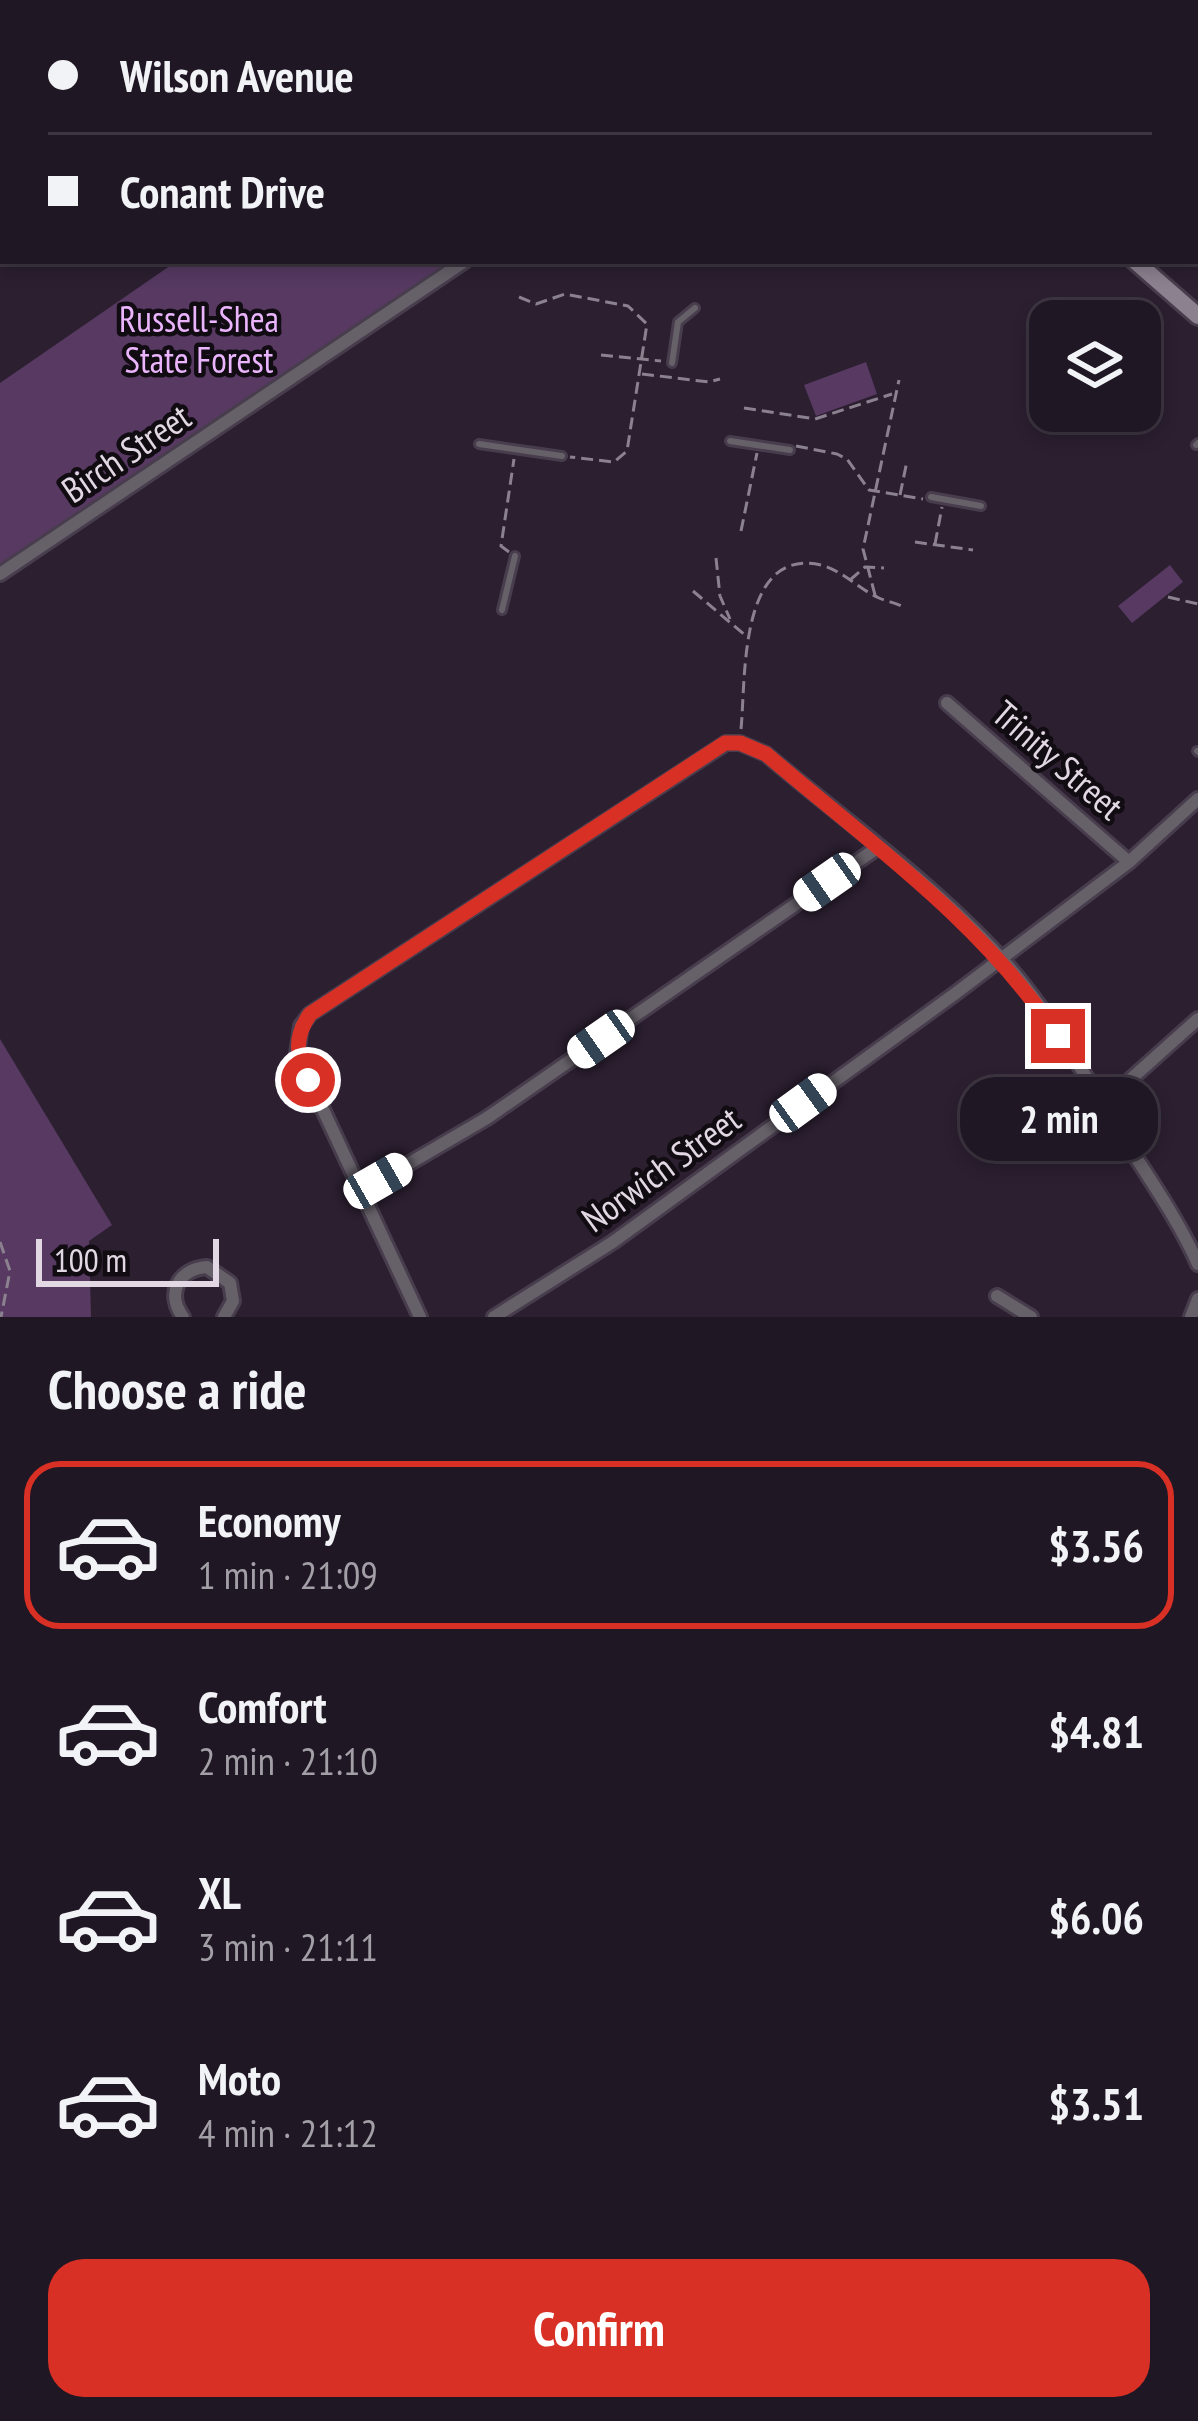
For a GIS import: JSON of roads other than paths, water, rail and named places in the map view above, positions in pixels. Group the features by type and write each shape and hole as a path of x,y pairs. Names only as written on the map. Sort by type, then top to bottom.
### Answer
{"main road":[{"path":"1141,264 1198,316"}],"street":[{"name":"Birch Street","path":"0,574 461,264"},
{"name":"Trinity Street","path":"947,703 1130,862"},
{"path":"420,1317 297,1054 297,1040 310,1014 713,748 740,743 766,754 1000,957 1103,1105 1198,1264"},
{"name":"Norwich Street","path":"494,1317 613,1242 1130,862 1198,799"},
{"path":"362,1191 487,1118 877,848"},
{"path":"1103,1105 1198,1019"},
{"path":"183,1317 175,1305 176,1285 189,1271 207,1267 230,1282 232,1301 224,1317"},
{"path":"997,1296 1031,1317"},
{"path":"1192,1317 1198,1299"}],"lane":[{"path":"672,363 678,322 695,308"},
{"path":"730,441 790,450"},
{"path":"479,444 562,456"},
{"path":"931,497 981,506"},
{"path":"502,610 515,556"}],"park label":[{"name":"Russell-Shea State Forest","path":"199,340"}]}
